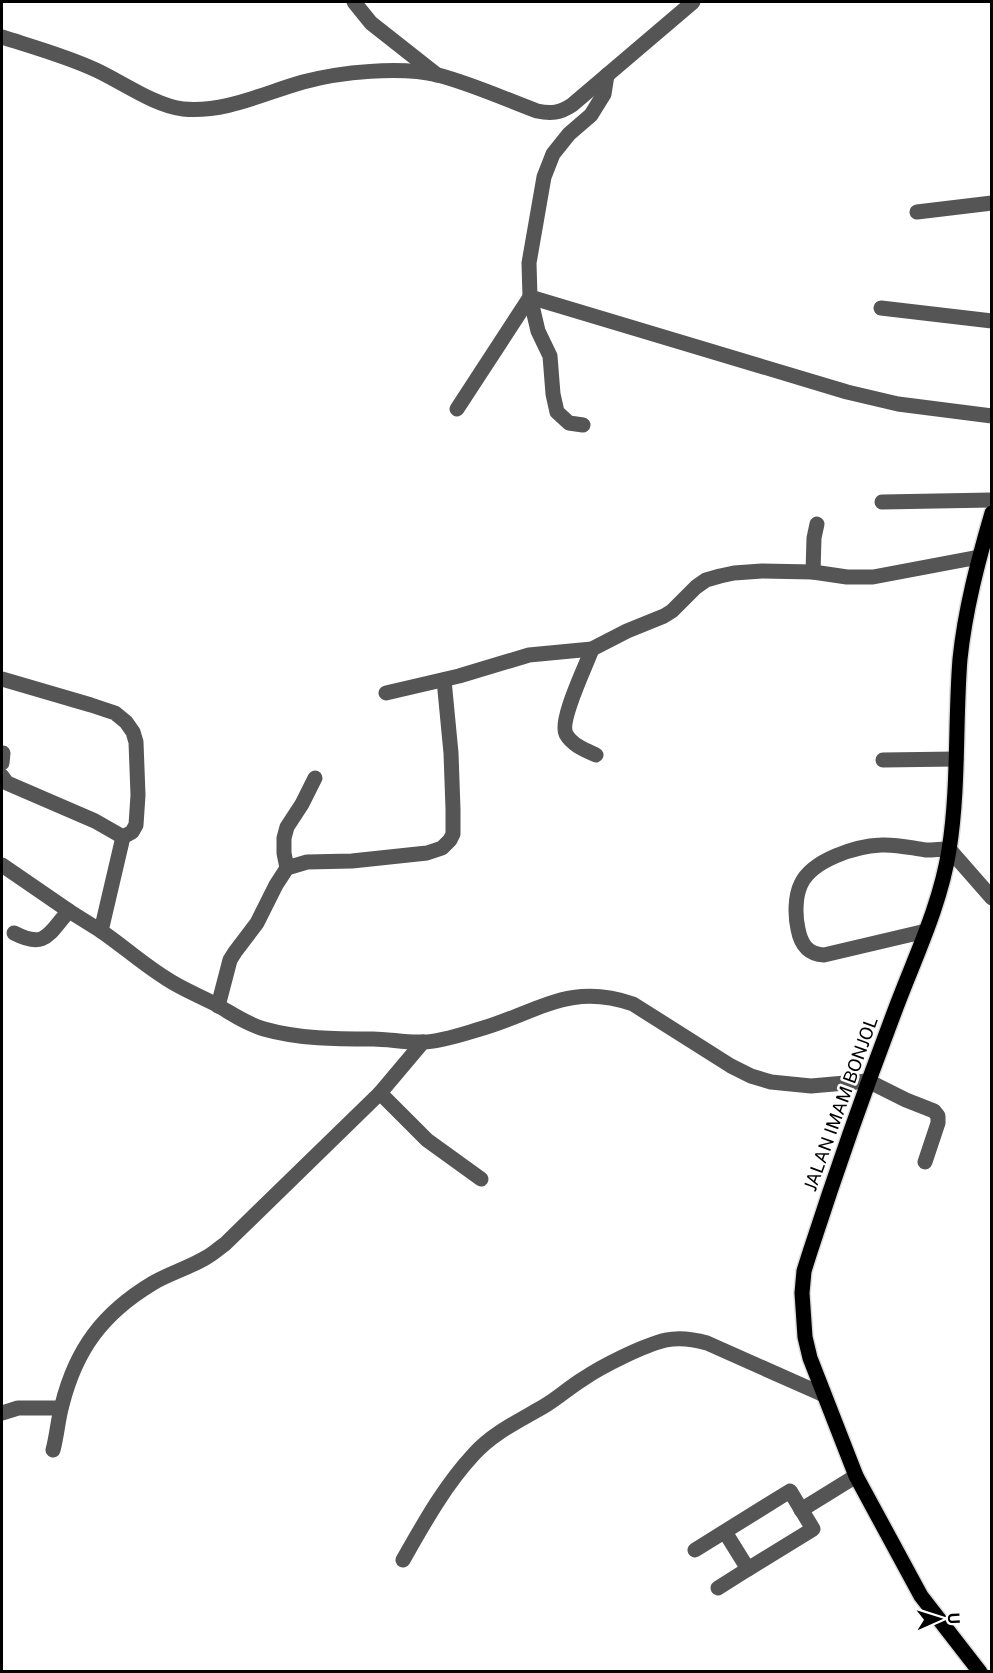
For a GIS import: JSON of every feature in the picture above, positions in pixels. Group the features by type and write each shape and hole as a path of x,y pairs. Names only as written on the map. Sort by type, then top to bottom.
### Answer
{"main road":[{"name":"JALAN IMAM BONJOL","path":"980,1671 921,1596 856,1476 810,1358 805,1337 802,1302 804,1271 868,1081 939,897 949,849 960,660 965,621 992,513"}],"street":[{"path":"354,2 371,23 437,75"},
{"path":"2,37 95,69 164,104 182,109 227,105 304,82 369,71 437,75 537,111 554,113 563,111 572,105 693,2"},
{"path":"583,425 569,423 557,412 550,356 538,331 530,297 529,263 546,172 553,154 569,134 591,115 604,94 607,75"},
{"path":"917,212 992,202"},
{"path":"457,409 530,297"},
{"path":"530,297 847,392 898,404 992,416"},
{"path":"881,308 992,321"},
{"path":"882,502 992,500"},
{"path":"813,572 814,538 817,524"},
{"path":"386,693 487,669 529,655 592,649 664,616 706,580 734,573 813,572 846,577 873,577 980,557"},
{"path":"592,649 568,708 564,729 575,745 596,755"},
{"path":"2,678 115,713 133,732 136,742 138,795 136,825 132,832 123,837 101,930"},
{"path":"218,1005 230,960 257,923 286,868 307,862 352,861 427,854 442,848 450,840 453,834 451,753 444,680"},
{"path":"883,760 956,759"},
{"path":"2,776 7,783 95,821 123,837"},
{"path":"286,868 284,838 287,827 315,778"},
{"path":"926,931 817,955 807,950 802,943 798,928 797,900 801,883 812,870 841,853 860,847 894,845 928,850 949,849 992,898"},
{"path":"2,865 101,930 166,979 218,1005 239,1020 264,1029 334,1039 423,1042 482,1029 559,999 586,995 618,999 633,1004 731,1066 751,1076 771,1082 811,1086 868,1081 936,1113 938,1123 925,1162"},
{"path":"14,933 28,940 40,940 49,935 69,911"},
{"path":"53,1450 61,1408 76,1362 86,1343 120,1305 156,1281 207,1257 225,1244 380,1093 423,1042"},
{"path":"380,1093 428,1140 481,1179"},
{"path":"403,1560 447,1488 475,1453 497,1433 547,1404 585,1378 653,1345 676,1339 707,1343 824,1395"},
{"path":"2,1413 18,1408 61,1408"},
{"path":"801,1510 856,1476"},
{"path":"695,1550 790,1491 813,1529 718,1588"},
{"path":"725,1532 748,1569"}]}
